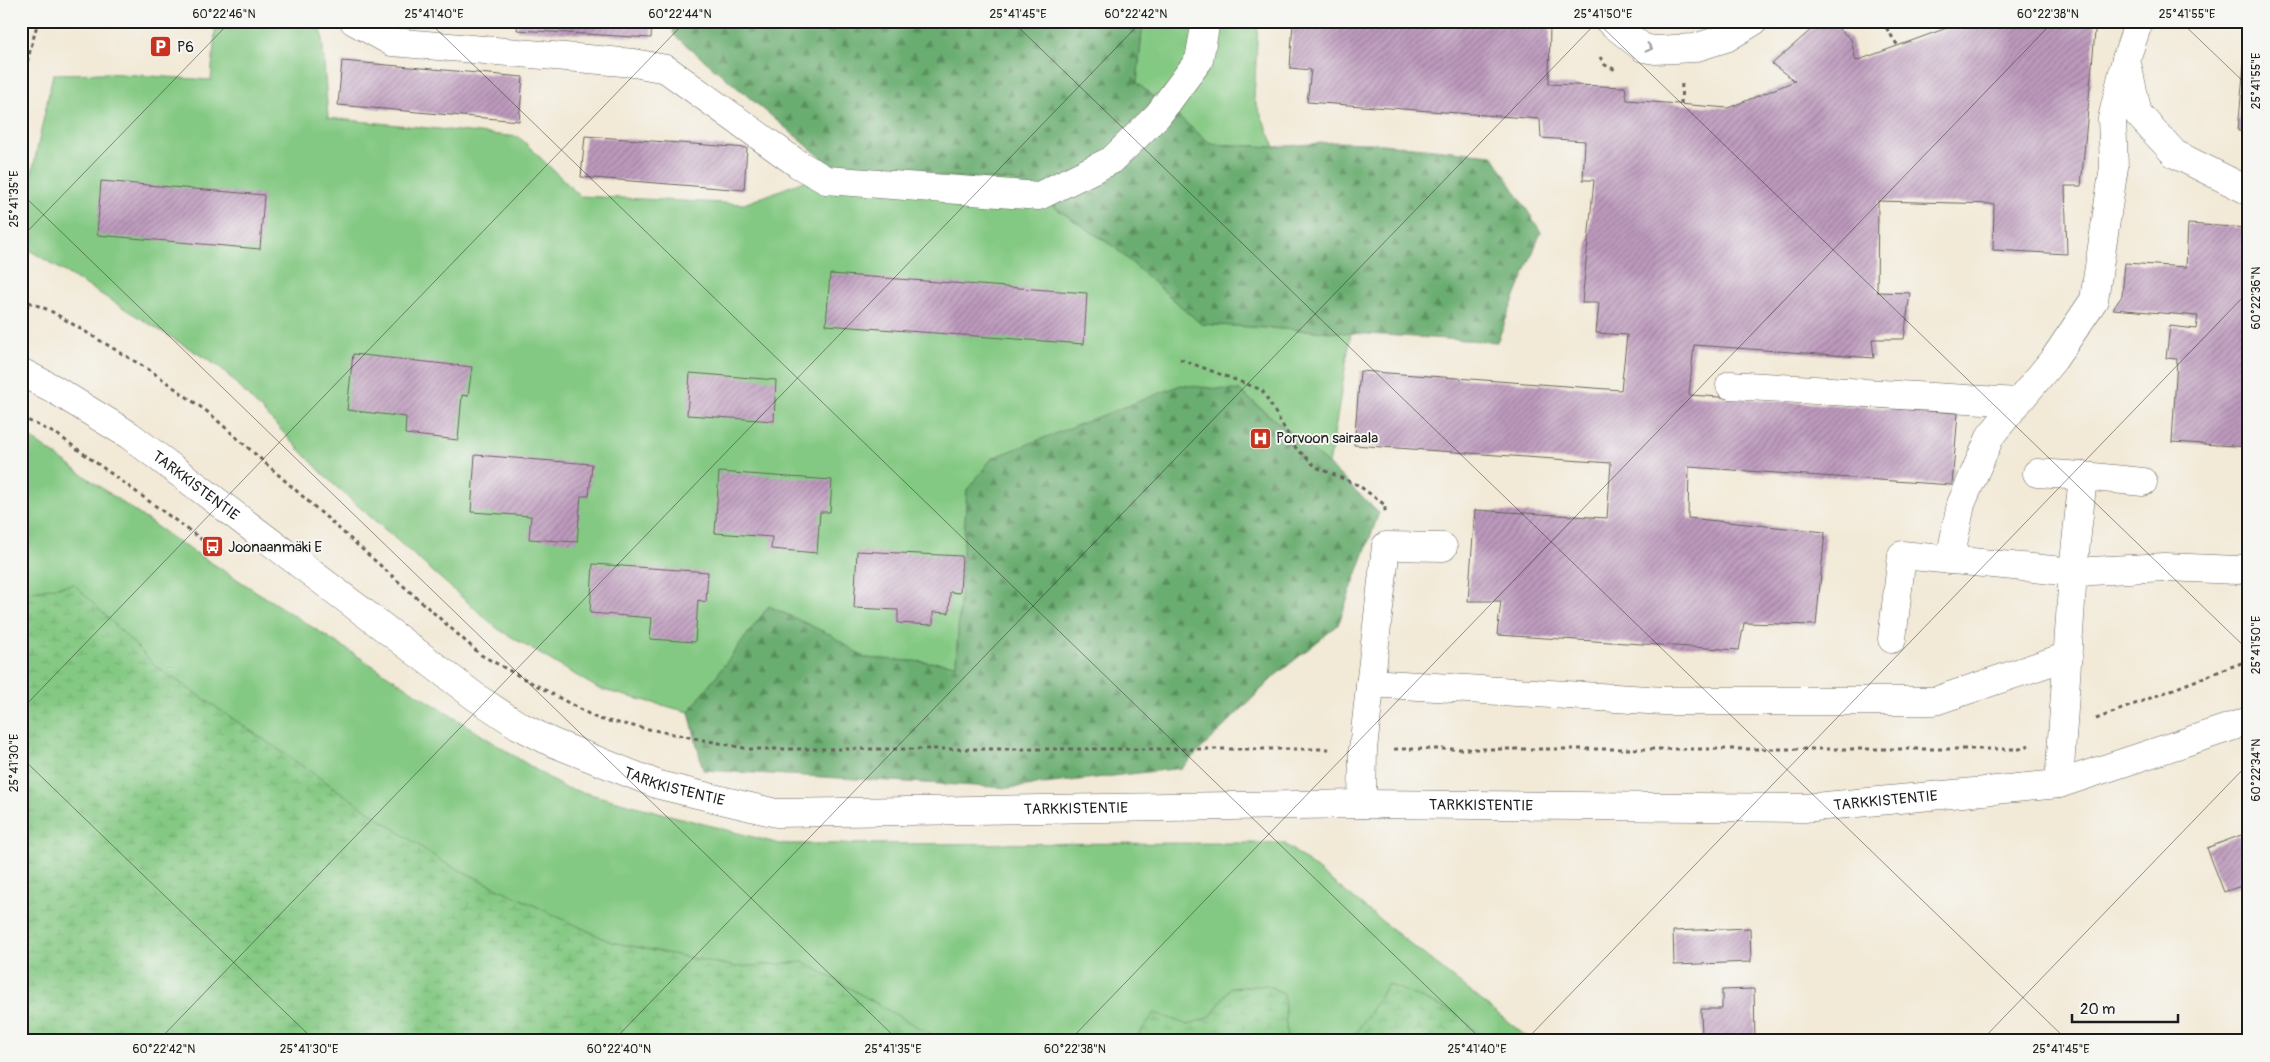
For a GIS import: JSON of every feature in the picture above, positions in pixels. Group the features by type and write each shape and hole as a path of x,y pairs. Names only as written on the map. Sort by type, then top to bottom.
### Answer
{"street":[{"path":"354,21 392,42 634,63 666,70 798,164 826,180 1039,196 1112,160 1158,115 1199,60 1206,21"},
{"path":"1609,21 1643,48 1655,50 1694,48 1726,38 1754,21"},
{"path":"1950,560 1961,504 1991,435 2054,359 2094,300 2114,167 2112,119 2126,59 2139,21"},
{"path":"2126,59 2138,114 2175,154 2249,191"},
{"name":"TARKKISTENTIE","path":"21,372 60,392 129,435 469,692 518,725 551,742 659,785 776,812 1362,804 1804,808 2059,784 2249,721"},
{"path":"1730,385 2018,402"},
{"path":"2037,473 2143,482"},
{"path":"2059,784 2064,732 2073,572 2083,476"},
{"path":"1362,804 1363,749 1386,546 1443,547"},
{"path":"1892,639 1902,556 2073,572 2165,567 2238,570 2249,567"},
{"path":"1370,683 1664,701 1934,701 2068,656"}],"path":[{"path":"21,85 38,21"},
{"path":"1898,46 1883,23 1910,21"},
{"path":"21,299 49,310 151,371 209,413 481,655 598,719 749,749 2020,749 2249,660"},
{"path":"21,323 29,302"},
{"path":"1180,359 1262,390 1296,448 1316,467 1358,486 1385,505 1386,546"},
{"path":"21,417 58,436 212,547"}],"green space":[{"path":"216,21 321,21 328,118 519,137 580,196 744,204 835,169 1015,181 1114,247 1201,324 1351,333 1329,465 1240,391 967,489 956,664 865,658 769,606 689,712 599,689 498,629 332,483 221,368 21,245 21,225 53,74 105,73 211,80"},
{"path":"672,21 1143,21 1137,83 1211,144 1275,147 1334,142 1373,143 1492,155 1541,232 1497,342 1201,324 1114,247 1015,181 835,169 674,35"},
{"path":"1143,21 1258,21 1254,99 1275,147 1211,144 1137,83"},
{"path":"1181,385 1240,391 1329,465 1379,513 1338,625 1276,675 1182,768 1009,788 703,770 689,712 769,606 831,635 865,658 956,664 967,490 992,458"},
{"path":"21,431 174,539 563,787 780,844 1284,843 1532,1041 21,1041"},
{"path":"74,584 157,667 443,862 611,942 737,967 804,962 942,1041 21,1041 21,593"},
{"path":"1388,984 1454,1012 1488,1041 1351,1041"},
{"path":"1267,985 1284,994 1287,1041 1123,1041 1138,1035 1155,1013 1188,1025 1211,1016 1230,988"}],"building":[{"path":"518,21 652,21 651,38 517,30"},
{"path":"1317,21 1550,21 1549,84 1625,87 1627,100 1728,108 1795,81 1772,64 1821,21 1829,21 1851,39 1856,61 1966,21 2096,21 2081,186 2065,186 2067,254 1993,250 1994,204 1878,201 1877,292 1910,293 1904,339 1872,339 1874,358 1694,345 1689,395 1958,413 1952,485 1689,467 1688,518 1825,532 1816,625 1744,623 1739,650 1497,635 1501,601 1468,601 1475,510 1607,518 1611,463 1354,445 1360,371 1621,390 1627,335 1596,333 1599,303 1582,303 1594,180 1583,180 1585,141 1541,138 1540,119 1307,102 1311,70 1290,68 1293,22 1317,25"},
{"path":"342,61 523,77 519,121 338,105"},
{"path":"2244,64 2249,65 2249,132 2238,131"},
{"path":"585,136 747,148 744,190 581,177"},
{"path":"101,181 264,195 260,249 97,235"},
{"path":"2188,224 2249,228 2249,447 2172,442 2177,359 2166,358 2170,326 2196,329 2198,316 2113,309 2122,296 2125,263 2186,267"},
{"path":"830,274 1087,293 1084,344 826,325"},
{"path":"353,354 472,367 468,396 462,395 458,440 405,434 406,417 347,410"},
{"path":"690,373 776,380 774,421 687,415"},
{"path":"475,455 592,464 589,496 581,496 577,542 529,539 531,516 471,512"},
{"path":"719,472 832,480 830,512 820,512 817,553 771,549 772,537 715,533"},
{"path":"857,551 962,556 960,593 950,592 949,613 933,612 933,625 898,623 898,610 854,608"},
{"path":"593,564 708,572 706,602 698,600 695,642 650,639 652,618 590,613"},
{"path":"2249,832 2249,883 2224,892 2207,848"},
{"path":"1750,928 1751,962 1674,965 1673,931"},
{"path":"1754,989 1755,1041 1724,1041 1724,1037 1702,1038 1701,1009 1722,1009 1722,990"}],"place":[{"name":"P6","path":"161,47"},
{"name":"Porvoon sairaala","path":"1260,438"},
{"name":"Joonaanmäki E","path":"212,547"}]}
